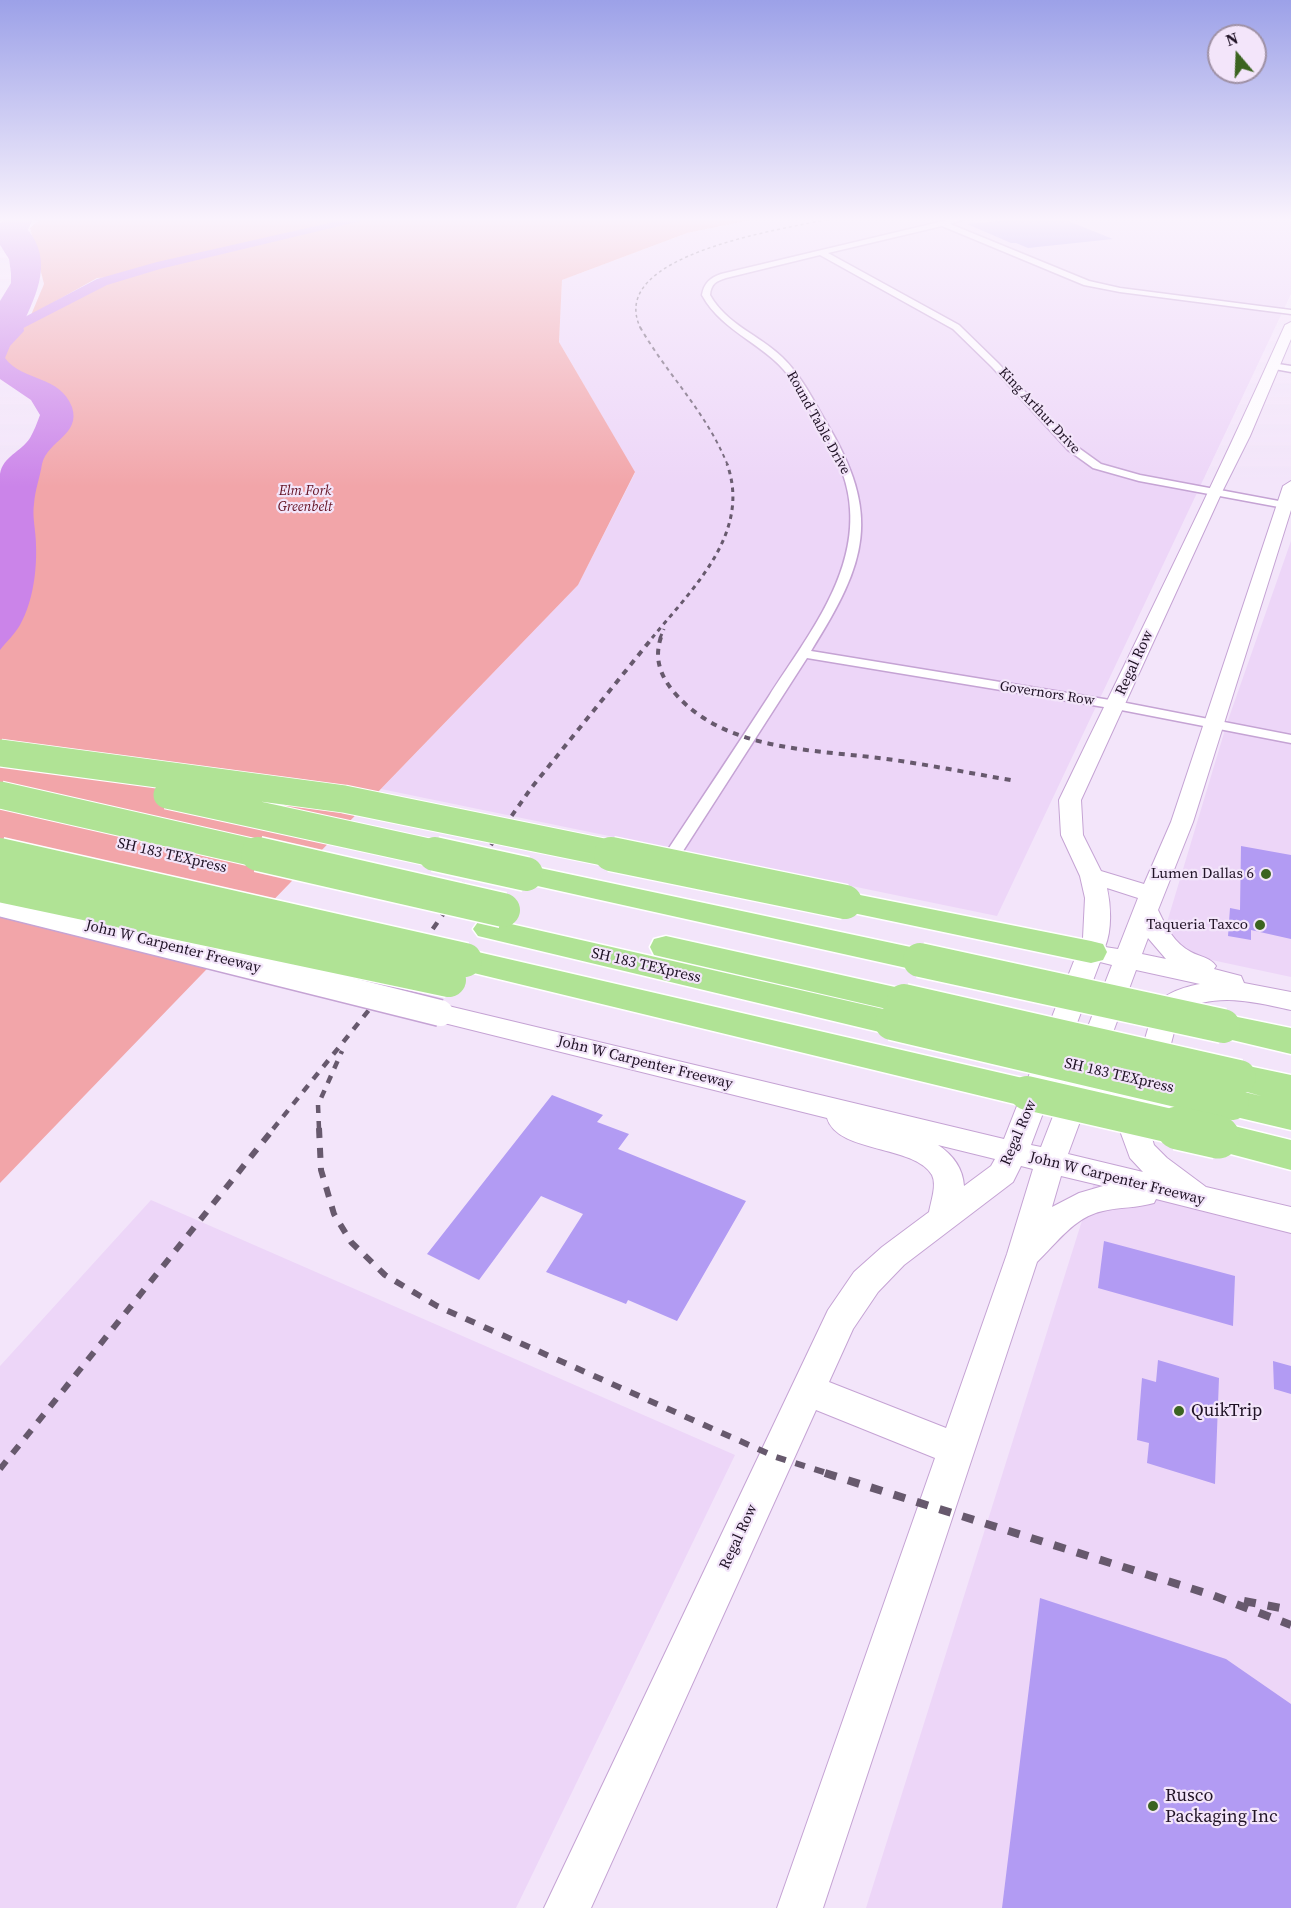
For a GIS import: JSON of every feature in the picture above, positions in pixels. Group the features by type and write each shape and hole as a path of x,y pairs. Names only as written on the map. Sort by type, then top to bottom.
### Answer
{"highway":[{"path":"0,755 526,874 1291,1041"},
{"path":"0,755 344,799 1091,952"},
{"name":"SH 183 TEXpress","path":"0,795 496,920"},
{"name":"SH 183 TEXpress","path":"0,816 496,920 1235,1090 1291,1116"},
{"path":"0,855 735,1040 811,1042 1291,1155"},
{"path":"0,885 457,970"},
{"name":"SH 183 TEXpress","path":"1235,1090 1291,1089"}],"main road":[{"name":"Regal Row","path":"567,1908 840,1320 866,1282 893,1256 1002,1174 1013,1153 1091,952 1098,922 1092,876 1072,835 1070,800 1214,492 1243,436 1291,325"},
{"path":"800,1908 1023,1254 1050,1162 1149,902 1182,822 1291,486"},
{"path":"1092,876 1149,902"},
{"path":"1149,902 1159,939 1176,955 1197,964 1291,985"},
{"name":"John W Carpenter Freeway","path":"0,903 440,1013 1291,1220"},
{"path":"1091,952 1291,994"},
{"path":"1204,1200 1156,1166 1141,1149 1134,1128 1167,1008 1178,999 1192,994 1225,989 1291,1001"},
{"path":"821,1105 854,1128 869,1135 920,1150 933,1157 941,1165 948,1179 949,1189 943,1219"},
{"path":"1023,1254 1062,1216 1083,1202 1116,1195 1172,1192"},
{"path":"808,1390 957,1449"}],"street":[{"name":"Round Table Drive","path":"677,848 749,740 836,595 849,562 856,531 854,496 841,460 791,371 774,354 714,308"},
{"name":"King Arthur Drive","path":"922,308 957,327 1081,456 1116,473 1284,505"},
{"path":"1261,308 1291,312"},
{"path":"1272,366 1291,369"},
{"name":"Governors Row","path":"802,653 1116,705 1291,739"}],"shaded area":[{"path":"0,308 30,308 23,324 24,331 10,346 5,358 21,371 59,389 72,407 74,417 68,431 50,449 42,464 35,494 36,555 31,596 16,632 0,650 0,474 8,458 30,438 40,415 31,400 0,379"},
{"path":"561,308 1284,308 997,916 381,789 578,585 635,473 559,342"},
{"path":"1291,541 1291,977 1193,956 1165,929 1227,723"},
{"path":"1096,1176 1291,1225 1291,1908 866,1908"},
{"path":"151,1200 735,1455 516,1908 0,1908 0,1366"}],"green space":[{"name":"Elm Fork Greenbelt","path":"34,308 43,308 31,315"},
{"name":"Elm Fork Greenbelt","path":"52,308 561,308 559,342 635,472 578,585 0,1183 0,617 30,464 60,423 0,363 0,336"}],"building":[{"path":"1241,846 1291,855 1291,939 1251,930 1251,940 1228,936 1230,908 1240,910"},
{"path":"552,1095 603,1115 597,1122 629,1134 618,1149 746,1201 677,1321 628,1300 626,1304 546,1272 583,1214 541,1196 479,1280 427,1254"},
{"path":"1104,1241 1235,1276 1233,1326 1098,1288"},
{"name":"QuikTrip","path":"1158,1360 1219,1378 1215,1484 1147,1463 1149,1443 1137,1440 1142,1378 1156,1382"},
{"name":"QuikTrip","path":"1273,1361 1291,1366 1291,1394 1274,1389"},
{"name":"Rusco Packaging Inc","path":"1040,1598 1226,1659 1291,1704 1291,1908 1002,1908"}],"waterway":[{"path":"0,336 53,308"}],"railway":[{"path":"637,308 641,328"},
{"path":"641,328 709,428 728,466"},
{"path":"652,638 700,580 725,536 731,513 733,489 727,464"},
{"path":"660,638 664,629"},
{"path":"484,855 532,787 653,637"},
{"path":"661,637 658,659 668,685 694,712 719,727 747,738 776,745 894,760 1016,781"},
{"path":"273,1129 423,943 485,854"},
{"path":"319,1129 318,1105 342,1051"},
{"path":"0,1469 274,1128"},
{"path":"319,1128 321,1170 334,1214 351,1242 385,1275 437,1306 776,1457 830,1474"},
{"path":"825,1473 1212,1595 1291,1625"},
{"path":"1244,1601 1291,1610"}],"place":[{"name":"Lumen Dallas 6","path":"1266,874"},
{"name":"Taqueria Taxco","path":"1260,925"},
{"name":"QuikTrip","path":"1179,1411"},
{"name":"Rusco Packaging Inc","path":"1153,1806"}]}
